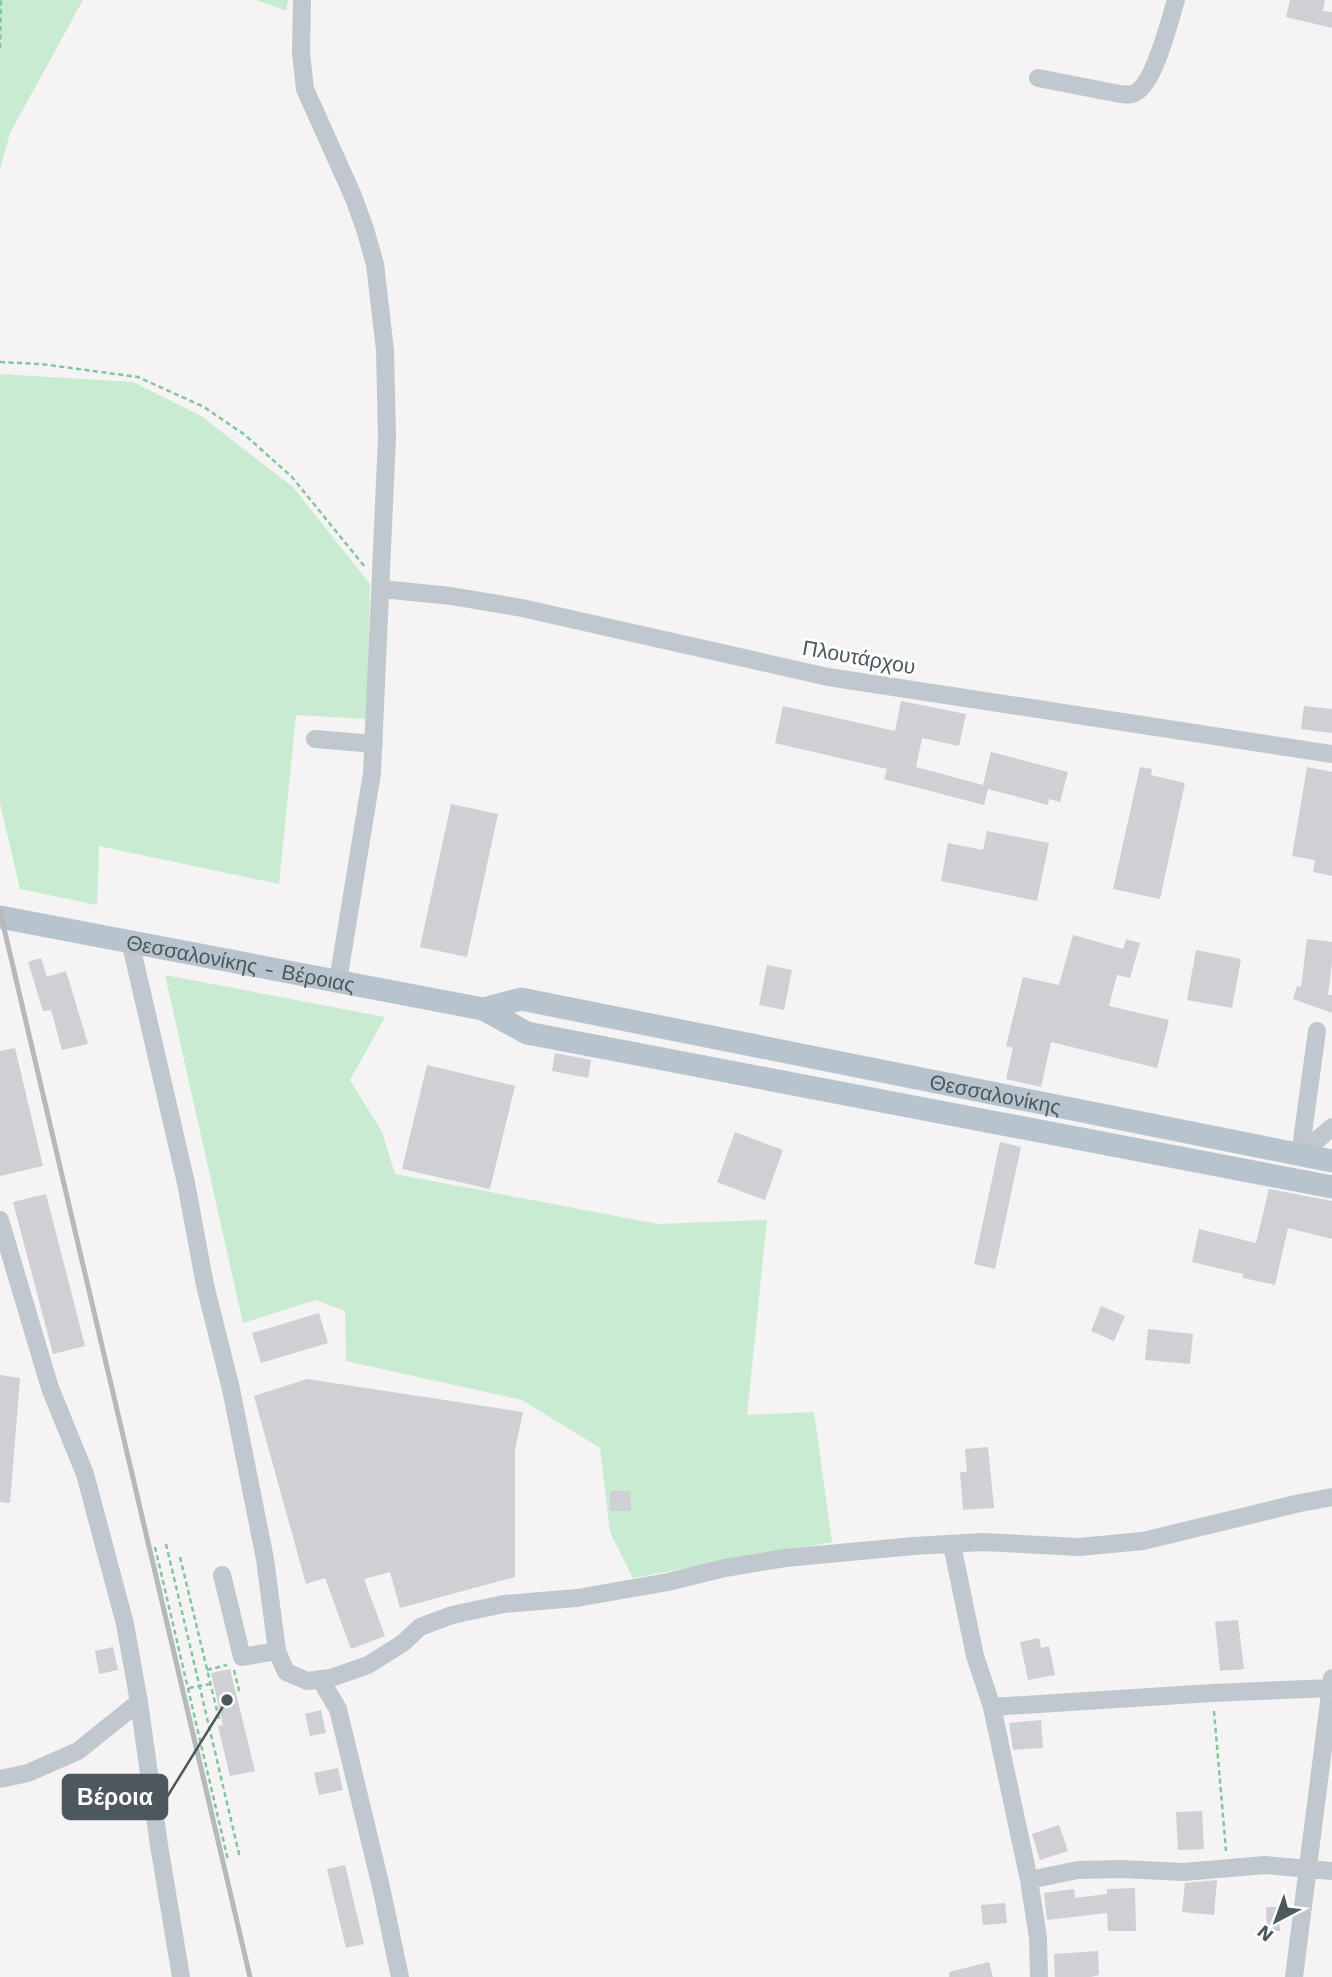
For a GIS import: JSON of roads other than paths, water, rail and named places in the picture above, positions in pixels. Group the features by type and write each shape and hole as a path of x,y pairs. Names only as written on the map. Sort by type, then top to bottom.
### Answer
{"main road":[{"name":"Θεσσαλονίκης - Βέροιας","path":"0,917 483,1009 527,1033 658,1058"},
{"name":"Θεσσαλονίκης - Βέροιας","path":"483,1009 521,999 658,1026"},
{"name":"Θεσσαλονίκης","path":"658,1026 1332,1161"},
{"name":"Θεσσαλονίκης","path":"658,1058 1332,1187"}],"street":[{"path":"303,0 301,52 305,89 353,196 375,264 386,350 387,437 382,589 372,773 338,981"},
{"path":"1038,78 1120,94 1132,94 1141,89 1152,74 1176,0"},
{"name":"Πλουτάρχου","path":"382,589 451,596 522,608 828,677 1332,754"},
{"path":"315,739 374,744"},
{"path":"130,941 186,1183 205,1285 232,1389 265,1559 277,1651 286,1672 307,1681 331,1678 368,1665 403,1643 420,1627 452,1615 504,1604 577,1598 785,1558 983,1542 1080,1547 1143,1541 1332,1497"},
{"path":"1300,1155 1317,1031"},
{"path":"1300,1155 1332,1127"},
{"path":"0,1220 50,1388 85,1474 125,1624 181,1977"},
{"path":"953,1545 975,1656 992,1707 1029,1880 1037,1927 1040,1977"},
{"path":"222,1575 242,1657 277,1651"},
{"path":"320,1679 338,1709 400,1977"},
{"path":"992,1707 1331,1684 1294,1977"},
{"path":"0,1779 28,1773 78,1751 139,1702"},
{"path":"1029,1880 1078,1870 1183,1872 1265,1866 1332,1871"}],"railway":[{"path":"0,911 250,1977"}],"place":[{"name":"Βέροια","path":"227,1700"}]}
